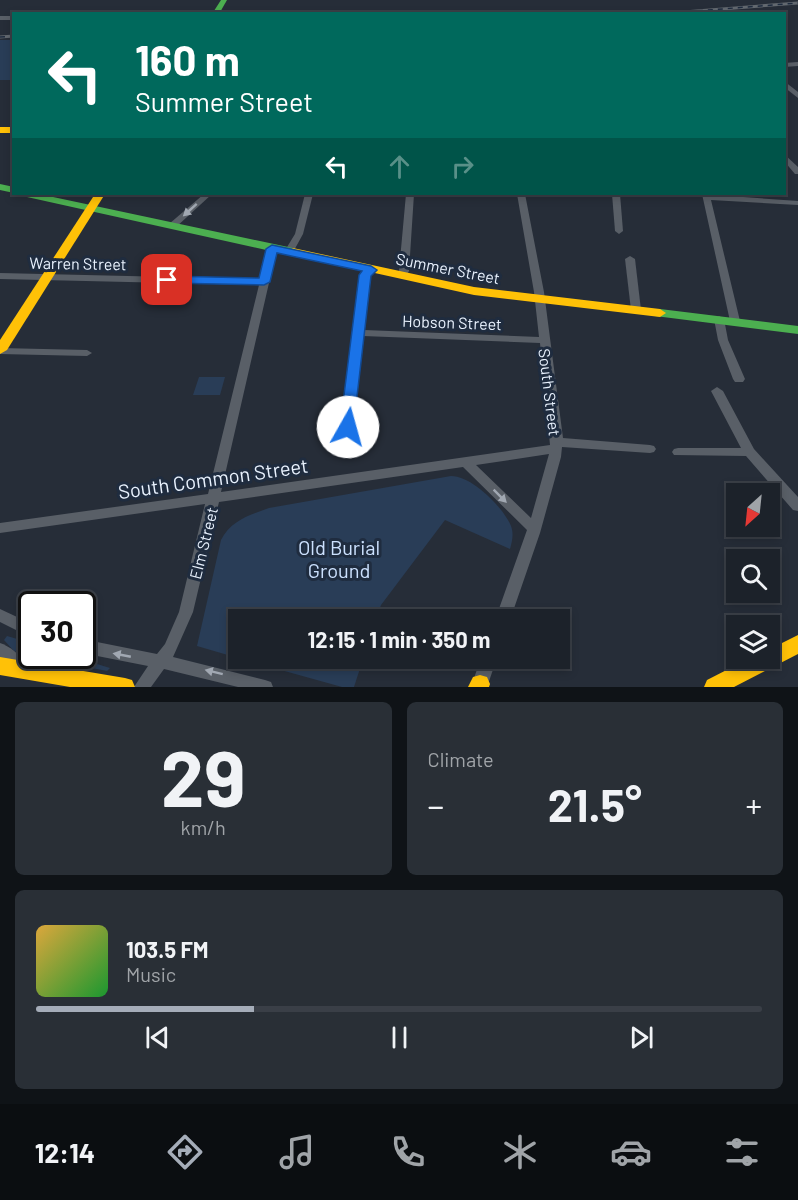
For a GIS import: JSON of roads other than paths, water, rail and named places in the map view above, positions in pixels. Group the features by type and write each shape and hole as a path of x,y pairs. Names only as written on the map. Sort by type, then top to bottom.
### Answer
{"main road":[{"name":"Summer Street","path":"32,195 272,249 488,293 798,330"},
{"path":"0,350 99,195"},
{"path":"714,687 798,644"},
{"path":"0,666 125,687"}],"street":[{"path":"786,85 798,96"},
{"path":"786,158 797,169"},
{"path":"172,225 207,195"},
{"path":"290,252 299,234 309,195"},
{"path":"402,276 410,195"},
{"name":"South Street","path":"506,609 534,529 556,446 540,300 520,195"},
{"path":"616,195 619,231"},
{"path":"735,321 706,195 798,203"},
{"name":"Elm Street","path":"142,687 181,627 214,498 272,249"},
{"path":"630,259 636,310"},
{"path":"348,427 365,275 371,270"},
{"name":"Warren Street","path":"0,276 264,282"},
{"path":"719,319 723,340 739,379"},
{"name":"Hobson Street","path":"360,333 543,340"},
{"path":"0,350 87,353"},
{"path":"717,391 749,452 798,506"},
{"name":"South Common Street","path":"0,528 466,462 556,446 650,449"},
{"path":"678,452 749,452"},
{"path":"466,462 534,529"},
{"path":"0,615 18,625"},
{"path":"96,649 211,672 266,687"},
{"path":"0,650 13,662 38,672"},
{"path":"480,686 485,669"}],"railway":[{"path":"683,12 798,3"},
{"path":"0,37 12,36"}],"park label":[{"name":"Old Burial Ground","path":"339,558"}]}
